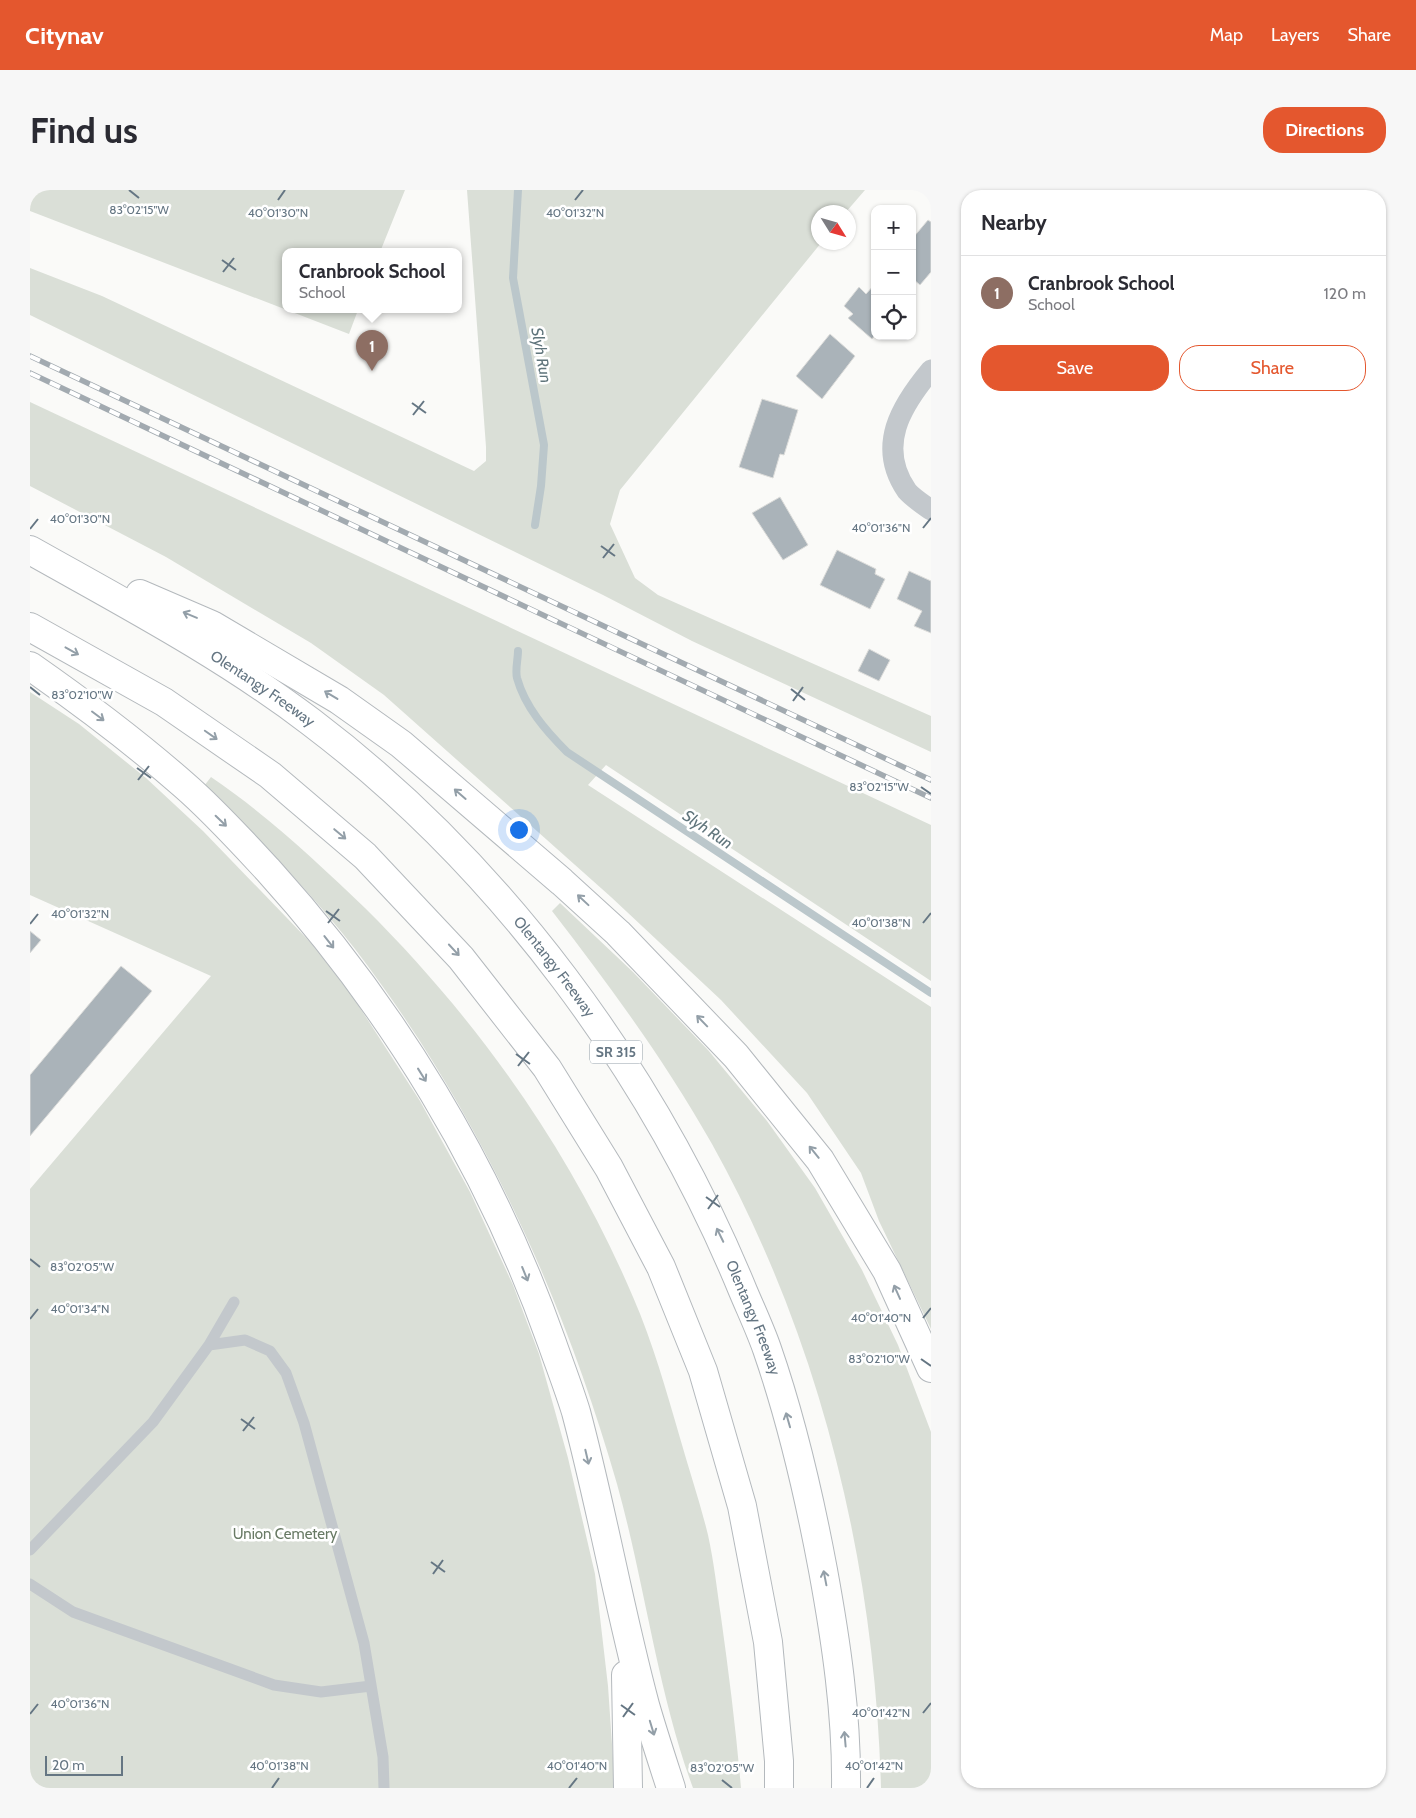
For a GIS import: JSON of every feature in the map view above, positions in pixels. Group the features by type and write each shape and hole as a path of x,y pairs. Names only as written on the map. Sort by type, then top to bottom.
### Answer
{"highway":[{"path":"30,549 212,625 339,700 401,744 562,882 618,933 736,1056 820,1160 887,1271 931,1368"},
{"name":"Olentangy Freeway","path":"30,549 200,645 310,722 360,763 411,807 513,914 602,1029 668,1135 704,1204 722,1239 767,1348 808,1490 835,1633 846,1758 846,1788"},
{"path":"30,627 164,702 270,775 365,856 461,958 547,1068 609,1168 652,1251 703,1371 742,1506 768,1642 779,1761 779,1788"},
{"path":"30,666 136,745 184,785 230,828 306,912 372,998 433,1091 479,1174 506,1229 540,1310 575,1410 645,1705 671,1788"},
{"path":"620,1596 628,1696 628,1788"}],"street":[{"path":"931,370 910,396 895,426 893,460 908,492 931,510"}],"lane":[{"path":"30,1550 153,1422 209,1345 234,1302"},
{"path":"209,1345 245,1340 270,1351 286,1373 304,1423 364,1643 382,1756 384,1788"},
{"path":"30,1584 73,1612 274,1685 321,1692 371,1686"}],"green space":[{"path":"30,190 405,190 382,248 282,248 282,308 30,211"},
{"path":"467,190 865,190 852,205 811,205 811,250 815,250 620,490 610,524 635,578 658,595 931,716 931,752 692,641 603,595 30,315 30,268 102,296 474,471 486,461"},
{"path":"295,313 357,313 349,334"},
{"path":"30,402 931,825 931,981 606,765 588,785 931,1007 931,1329 879,1221 861,1173 807,1093 721,1000 611,897 384,695 311,643 166,557 30,486"},
{"name":"Union Cemetery","path":"30,692 79,724 146,778 203,831 312,944 353,997 420,1101 470,1192 513,1285 539,1354 568,1458 595,1574 608,1686 615,1788 30,1788 30,1189 211,976 30,895"},
{"path":"211,777 252,807 329,873 406,951 483,1041 518,1089 581,1190 608,1243 647,1332 705,1523 712,1555 724,1638 741,1788 693,1788 670,1713 627,1522 595,1412 542,1272 511,1204 477,1138 440,1073 399,1010 355,949 301,886 204,786"},
{"path":"560,903 633,972 708,1050 767,1121 815,1188 862,1270 898,1345 931,1432 931,1788 881,1788 876,1704 867,1621 854,1538 835,1456 812,1375 784,1296 750,1219 712,1144 636,1024 552,911"}],"building":[{"path":"928,220 931,222 931,272 920,285 916,282 916,234"},
{"path":"859,287 866,294 871,288 871,338 848,318 853,314 844,306"},
{"path":"830,334 855,356 822,399 796,376"},
{"path":"762,399 798,410 784,455 780,454 773,478 739,467"},
{"path":"780,497 808,545 783,560 752,513"},
{"path":"837,550 876,569 875,574 885,579 870,609 820,585"},
{"path":"909,571 931,581 931,633 914,626 922,611 897,599"},
{"path":"869,649 890,660 879,681 858,671"},
{"path":"30,931 41,940 30,953"},
{"path":"121,966 152,991 30,1136 30,1075"}],"waterway":[{"name":"Slyh Run","path":"518,190 513,278 544,445 541,486 535,525"},
{"name":"Slyh Run","path":"518,651 516,675 525,699 551,736 567,752 931,993"}],"railway":[{"path":"30,356 931,780"},
{"path":"30,373 931,798"}],"place":[{"name":"Cranbrook School","path":"372,371"}]}
